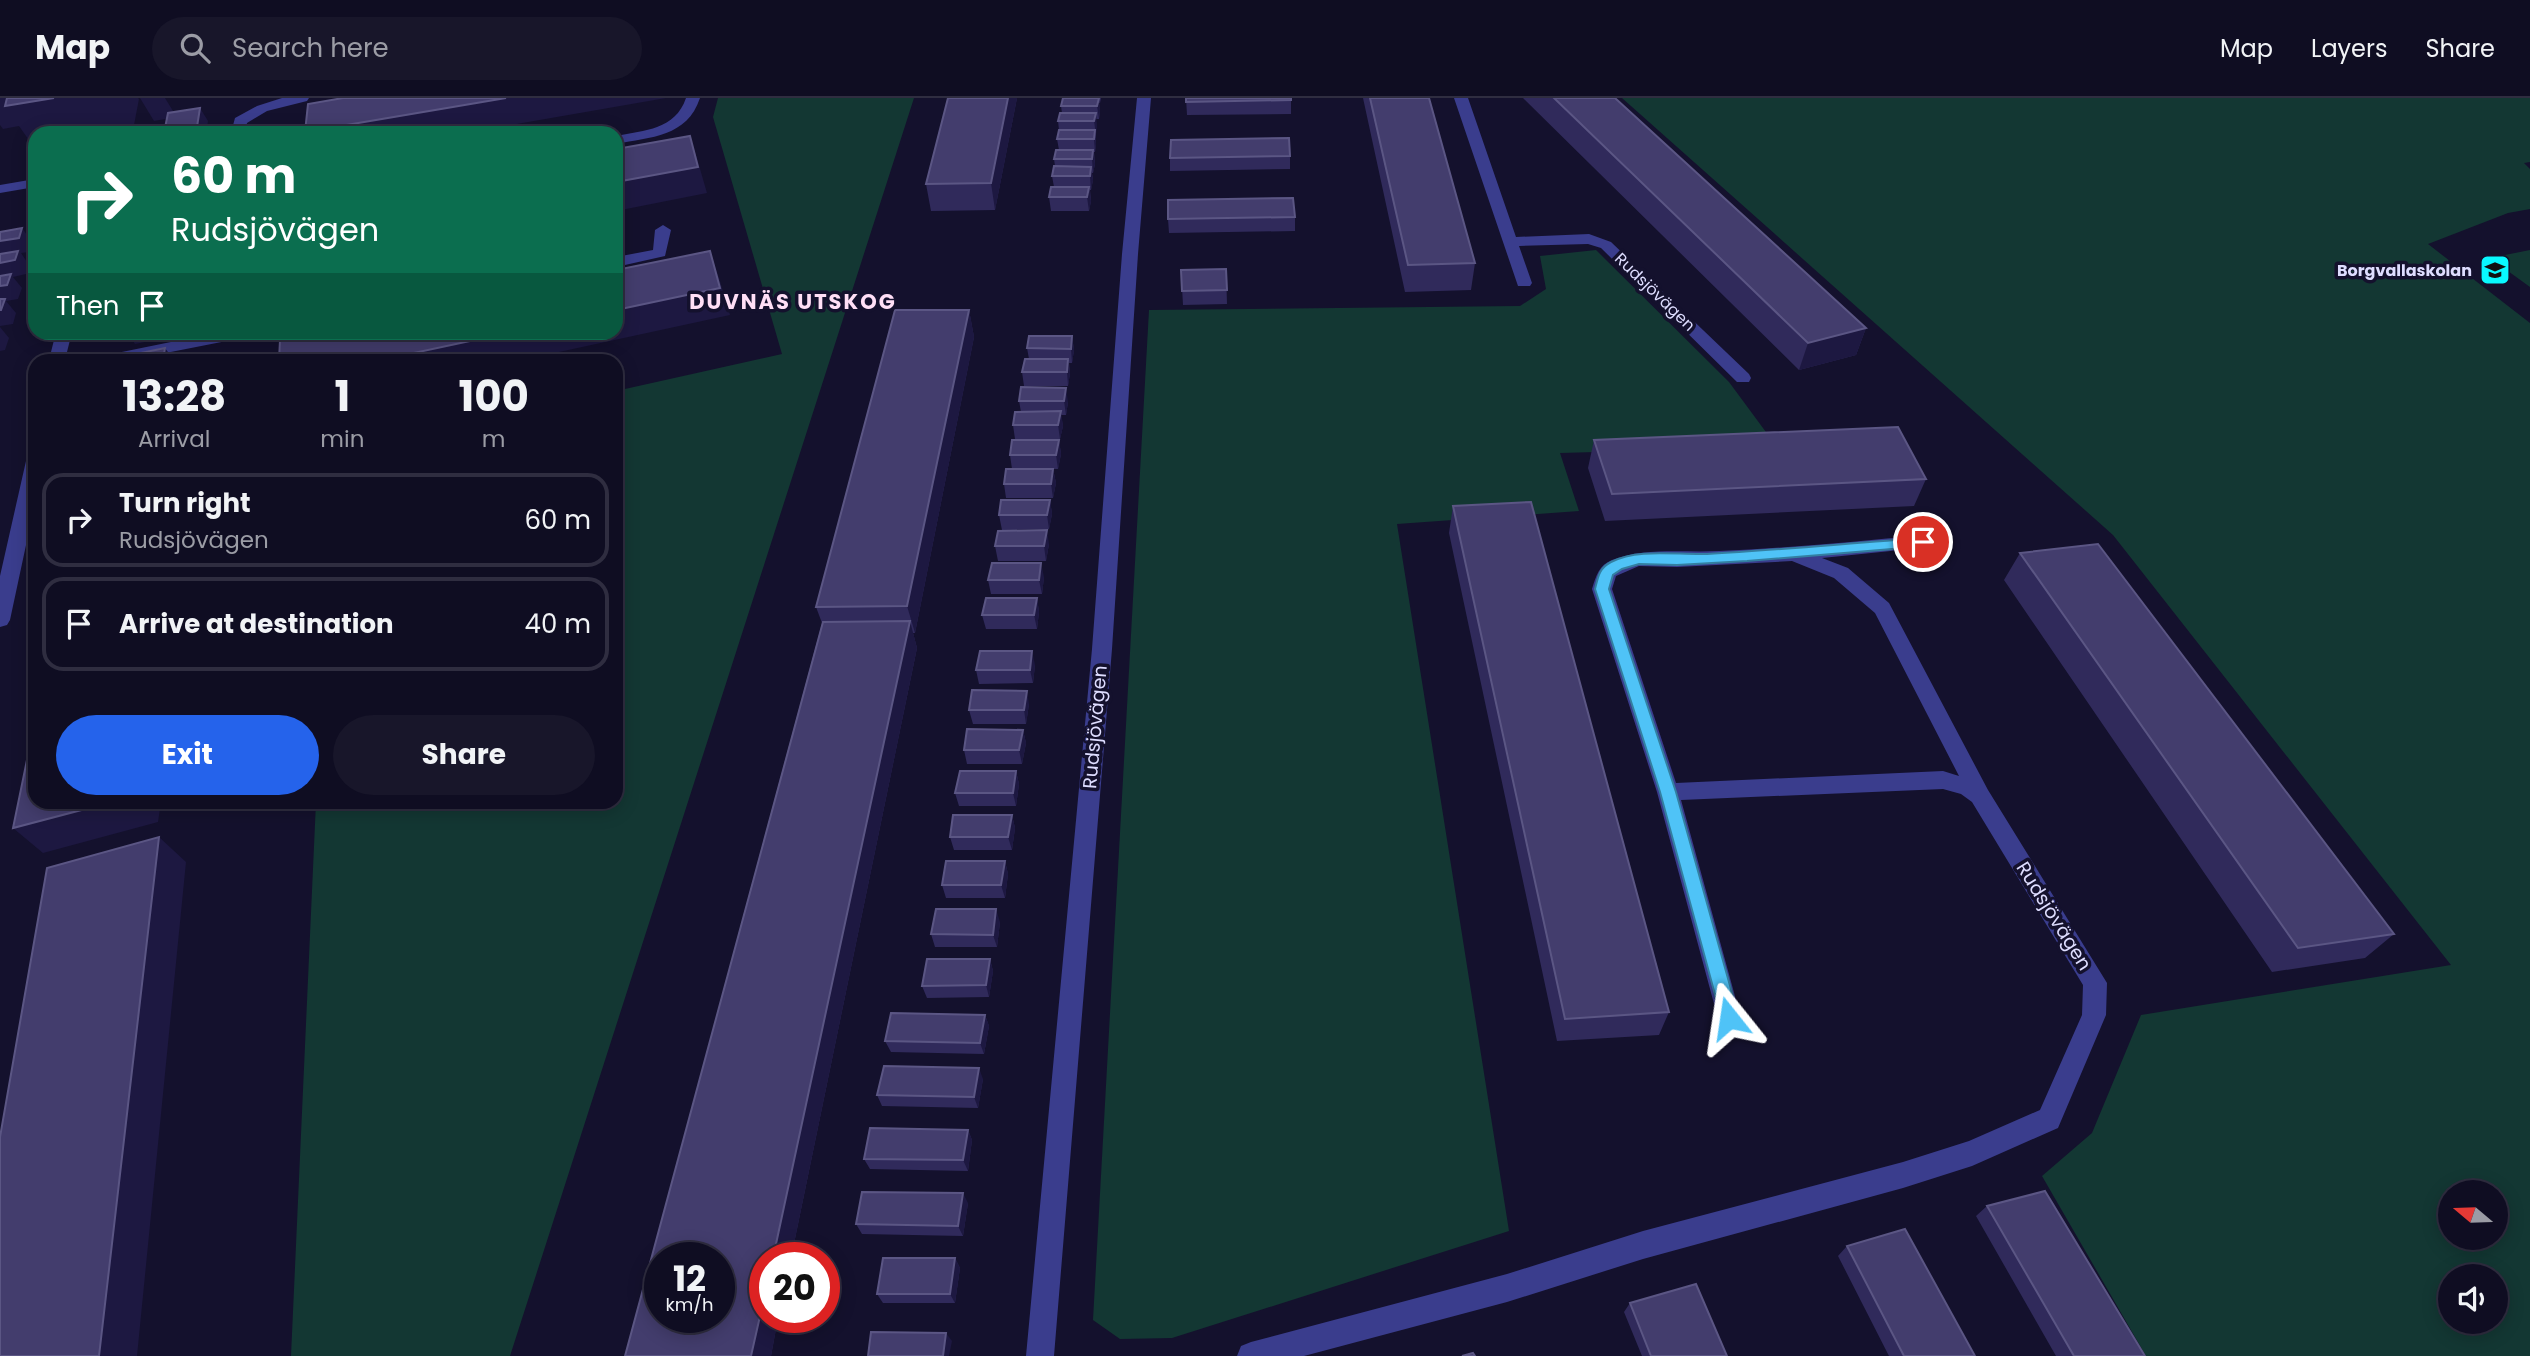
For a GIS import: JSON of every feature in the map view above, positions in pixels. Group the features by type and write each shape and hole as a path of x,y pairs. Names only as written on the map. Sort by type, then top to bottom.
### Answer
{"street":[{"path":"239,126 240,121 256,110 302,98"},
{"path":"623,138 669,129 680,123 690,112 693,98"},
{"name":"Rudsjövägen","path":"1040,1356 1102,649 1144,98"},
{"path":"1461,98 1524,283"},
{"path":"0,189 28,184"},
{"path":"623,261 660,253 663,230"},
{"name":"Rudsjövägen","path":"1509,242 1590,239 1606,245 1744,378"},
{"path":"137,354 207,340"},
{"path":"0,620 28,493"},
{"name":"Rudsjövägen","path":"1729,1018 1668,792 1602,589 1606,572 1617,565 1639,559 1677,560 1794,554 1923,542"},
{"name":"Rudsjövägen","path":"1251,1356 1507,1288 1643,1245 1903,1175 1972,1153 2049,1119 2094,1015 2095,983 1980,796 1882,608 1841,573 1794,554"},
{"path":"1668,792 1943,780 1968,787 1980,796"}],"green space":[{"path":"718,98 914,98 510,1356 291,1356 316,809 623,809 623,389 782,354 713,117"},
{"path":"1622,98 2530,98 2530,162 2524,163 2530,169 2530,209 2508,213 2428,244 2530,323 2530,1356 2146,1356 2042,1176 2092,1133 2141,1015 2451,965 2113,535"},
{"path":"1596,250 1729,382 1777,447 1560,453 1579,511 1397,524 1509,1231 1172,1338 1120,1339 1093,1320 1149,310 1520,306 1546,289 1540,256"},
{"path":"2530,250 2530,287 2490,258"}],"building":[{"path":"7,98 54,98 5,106"},
{"path":"343,98 506,98 340,126 306,126 308,104"},
{"path":"948,98 1008,98 991,183 926,184"},
{"path":"1063,98 1099,98 1097,106 1061,106"},
{"path":"1186,98 1291,98 1291,100 1186,102"},
{"path":"1370,98 1429,98 1475,263 1408,265"},
{"path":"1554,98 1615,98 1866,328 1808,343"},
{"path":"200,108 197,126 165,126 168,113"},
{"path":"1060,113 1096,113 1094,121 1058,121"},
{"path":"1059,130 1095,130 1094,139 1057,139"},
{"path":"690,136 698,167 623,181 623,148"},
{"path":"1289,138 1290,156 1170,158 1171,140"},
{"path":"1056,150 1093,150 1092,159 1054,159"},
{"path":"1054,166 1091,167 1090,176 1052,176"},
{"path":"1051,187 1089,187 1087,197 1049,197"},
{"path":"1293,198 1295,217 1168,219 1168,200"},
{"path":"22,228 19,238 0,241 0,232"},
{"path":"18,251 15,260 0,263 0,254"},
{"path":"710,251 720,288 623,309 623,269"},
{"path":"1226,269 1227,290 1182,291 1181,270"},
{"path":"11,274 7,285 0,286 0,276"},
{"path":"0,299 5,299 1,310 0,310"},
{"path":"895,310 969,310 907,606 816,607"},
{"path":"1029,336 1072,336 1071,349 1027,348"},
{"path":"280,340 475,340 409,354 279,354"},
{"path":"165,348 164,354 136,354"},
{"path":"1025,359 1068,359 1067,372 1022,372"},
{"path":"1021,387 1066,388 1064,401 1019,401"},
{"path":"1061,411 1058,425 1013,425 1015,412"},
{"path":"1898,427 1926,479 1612,494 1594,440"},
{"path":"1012,440 1059,440 1056,455 1010,455"},
{"path":"1006,469 1053,469 1051,484 1004,484"},
{"path":"1001,500 1050,500 1047,515 999,515"},
{"path":"1531,502 1669,1012 1565,1019 1453,506"},
{"path":"1047,530 1044,546 995,546 998,531"},
{"path":"2098,544 2394,934 2298,948 2020,553"},
{"path":"992,563 1041,563 1039,580 988,580"},
{"path":"986,598 1037,598 1034,615 982,615"},
{"path":"910,621 776,1242 749,1242 749,1333 756,1333 751,1356 625,1356 644,1286 644,1333 735,1333 735,1242 656,1242 823,622"},
{"path":"980,651 1032,651 1030,670 976,670"},
{"path":"972,690 1027,691 1024,710 969,710"},
{"path":"967,729 1023,730 1019,750 964,750"},
{"path":"28,755 28,809 85,809 13,828"},
{"path":"960,771 1016,771 1013,793 955,793"},
{"path":"953,815 1012,815 1008,837 950,837"},
{"path":"159,837 99,1356 0,1356 0,1137 47,868"},
{"path":"946,861 1005,861 1001,885 942,885"},
{"path":"936,909 996,909 993,935 931,934"},
{"path":"927,959 990,959 986,985 922,986"},
{"path":"891,1013 985,1015 980,1043 885,1041"},
{"path":"884,1066 979,1068 974,1097 877,1095"},
{"path":"870,1128 968,1130 963,1160 864,1159"},
{"path":"2045,1191 2145,1356 2074,1356 1987,1206"},
{"path":"862,1192 963,1193 958,1226 856,1224"},
{"path":"1905,1229 1975,1356 1904,1356 1847,1246"},
{"path":"883,1258 955,1258 950,1294 877,1294"},
{"path":"1696,1284 1727,1356 1651,1356 1630,1303"},
{"path":"871,1332 946,1333 943,1356 868,1356"}],"place":[{"name":"Borgvallaskolan","path":"2495,270"}],"district":[{"name":"DUVNÄS UTSKOG","path":"793,301"}],"route":[{"path":"1729,1018 1668,792 1602,589 1606,572 1617,565 1639,559 1677,560 1794,554 1923,542"}]}
